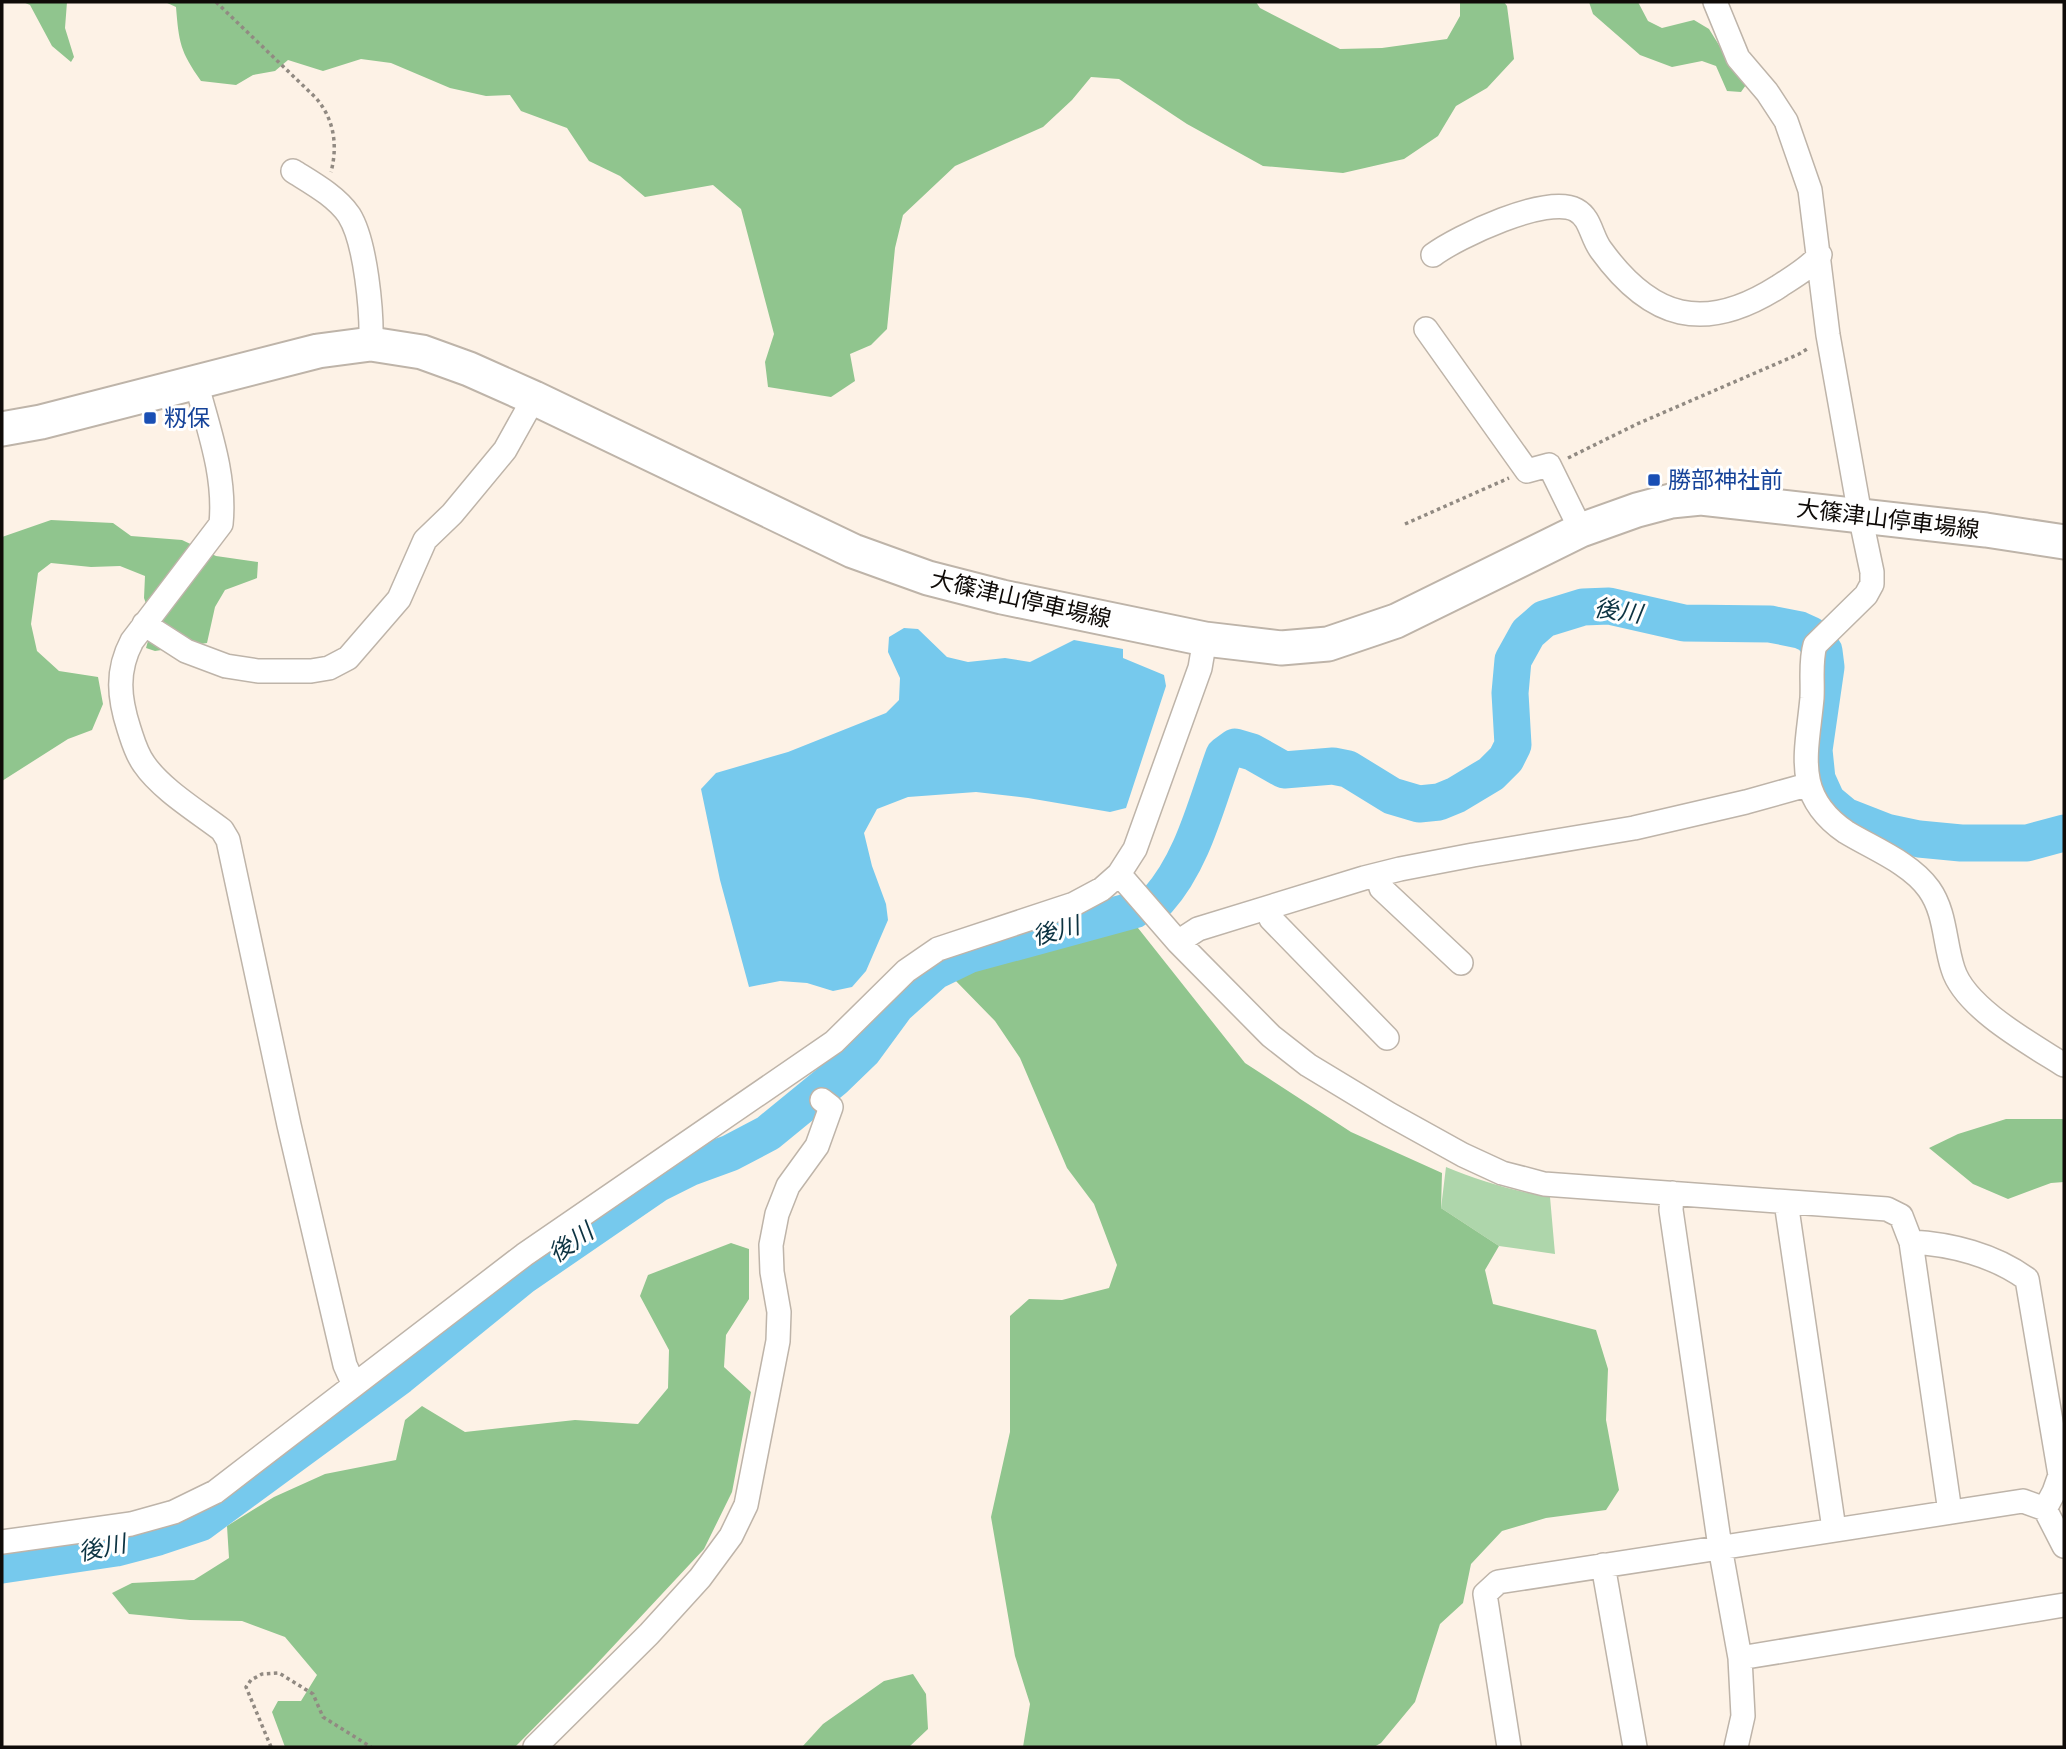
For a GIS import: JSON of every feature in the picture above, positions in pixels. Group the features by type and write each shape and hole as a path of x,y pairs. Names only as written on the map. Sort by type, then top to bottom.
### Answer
{"main road":[{"name":"大篠津山停車場線","path":"2,429 41,422 318,351 371,344 422,352 469,369 534,398 776,516 866,556 928,578 1002,597 1205,639 1281,648 1328,644 1395,621 1581,530 1671,501 1702,498 1986,530 2064,542"}],"street":[{"path":"1715,2 1738,58 1767,92 1786,121 1810,190 1828,335 1872,572 1872,584 1866,595 1819,641 1805,749 1807,785 1821,810 1844,831 1887,855 1927,886 1938,904 1953,970 1961,985 1990,1016 2064,1065"},
{"path":"293,170 325,192 348,214 356,231 363,257 372,330 371,344"},
{"path":"1433,255 1474,231 1528,212 1545,208 1574,208 1584,216 1600,249 1639,293 1656,305 1681,313 1715,313 1738,309 1754,302 1800,272 1820,255"},
{"path":"1426,329 1538,468 1581,530"},
{"path":"196,382 221,479 221,524 211,541 144,624 124,657 120,694 136,751 145,765 178,796 222,830 228,841 292,1138 345,1365 354,1385"},
{"path":"144,624 186,651 226,666 258,671 311,671 329,668 348,658 399,599 425,540 452,514 505,450 534,398"},
{"path":"2,1542 131,1524 174,1512 215,1492 524,1255 834,1042 906,971 938,949 1074,904 1102,889 1119,874 1135,849 1200,668 1205,639"},
{"path":"1178,942 1198,929 1378,875 1473,855 1634,828 1807,785"},
{"path":"1119,874 1178,942 1271,1036 1308,1065 1389,1115 1502,1173 1544,1184 1887,1209 1901,1216 1911,1242 1950,1512"},
{"path":"1378,875 1381,888 1461,963"},
{"path":"1267,908 1271,919 1387,1038"},
{"path":"535,1747 649,1634 700,1578 731,1536 746,1505 778,1341 779,1312 772,1272 771,1245 777,1214 788,1186 817,1146 827,1121 831,1107 822,1100"},
{"path":"1672,1193 1671,1210 1720,1547 1740,1658 1743,1716 1736,1747"},
{"path":"1786,1202 1834,1530"},
{"path":"1911,1242 1939,1243 1973,1253 2012,1268 2027,1279 2060,1475 2045,1509"},
{"path":"1509,1747 1485,1594 1498,1582 2023,1501 2045,1509 2064,1546"},
{"path":"1603,1565 1636,1747"},
{"path":"1740,1658 2064,1605"}],"path":[{"path":"216,2 251,33 328,112 333,130 334,161 325,192"},
{"path":"1405,524 1799,354 1828,335"},
{"path":"271,1747 246,1688 251,1680 262,1674 279,1673 313,1694 323,1717 371,1747"}],"green space":[{"path":"23,2 67,2 65,28 74,57 71,62 52,46 30,5"},
{"path":"165,2 1256,2 1260,8 1340,49 1382,48 1447,39 1460,16 1460,2 1504,2 1507,6 1514,59 1487,88 1456,106 1438,136 1404,159 1343,173 1263,166 1187,124 1119,79 1091,77 1072,100 1043,127 955,166 903,215 895,248 887,329 871,345 850,354 855,381 831,397 768,387 765,362 774,334 741,209 713,185 645,197 620,176 589,161 567,128 521,111 510,95 486,96 450,88 391,63 361,59 323,71 288,60 275,71 253,75 236,85 201,81 182,46 176,7"},
{"path":"1589,2 1638,2 1648,21 1662,28 1694,20 1709,29 1727,58 1748,82 1741,92 1727,91 1716,66 1702,61 1672,67 1640,55 1593,14"},
{"path":"51,520 113,523 131,536 182,540 216,556 258,562 257,578 225,590 215,607 207,643 155,651 146,648 153,623 144,598 145,576 120,566 91,567 51,563 38,573 31,624 37,651 59,671 98,677 103,704 92,730 68,739 2,781 2,537"},
{"path":"1113,924 1138,928 1245,1063 1351,1132 1442,1173 1441,1208 1499,1246 1485,1270 1493,1304 1596,1330 1608,1369 1606,1420 1619,1490 1606,1510 1546,1518 1502,1531 1471,1564 1463,1603 1440,1624 1415,1702 1381,1743 1374,1747 1023,1747 1030,1704 1015,1656 991,1517 1010,1432 1010,1316 1029,1299 1062,1300 1109,1288 1117,1265 1094,1204 1067,1168 1020,1058 995,1021 953,978 968,962 1024,945"},
{"path":"2006,1119 2064,1119 2064,1182 2051,1183 2008,1199 1973,1184 1929,1148 1958,1134"},
{"path":"1446,1167 1497,1185 1550,1197 1555,1254 1499,1246 1441,1208"},
{"path":"731,1243 749,1249 749,1299 726,1335 724,1367 751,1392 732,1492 704,1549 515,1747 285,1747 272,1712 278,1701 301,1701 317,1675 285,1637 242,1621 190,1620 129,1614 112,1593 132,1583 194,1580 229,1558 227,1526 274,1497 325,1474 396,1460 405,1420 422,1406 465,1432 575,1420 638,1424 668,1388 669,1350 640,1296 648,1275"},
{"path":"913,1674 926,1694 928,1729 909,1747 802,1747 823,1724 884,1681"}],"water":[{"path":"904,628 918,629 947,657 968,662 1005,658 1030,662 1074,640 1123,649 1123,658 1164,675 1166,686 1126,808 1110,812 976,792 908,797 877,809 864,833 872,866 886,904 888,920 866,971 852,987 833,991 807,983 780,981 749,987 720,880 701,789 716,773 788,752 886,713 899,700 900,678 888,652 889,637"}],"waterway":[{"name":"後川","path":"1158,900 1181,868 1190,850 1224,755 1235,747 1252,752 1284,770 1333,766 1348,769 1392,796 1419,804 1439,802 1456,795 1491,774 1506,759 1513,745 1510,693 1513,660 1528,633 1544,619 1583,607 1609,606 1684,623 1770,624 1811,635 1824,651 1826,667 1814,750 1817,779 1827,801 1845,816 1886,832 1919,839 1961,843 2027,843 2064,833"},
{"name":"後川","path":"2,1565 116,1548 200,1523 400,1376 523,1276 657,1184 689,1168 730,1153 768,1133 834,1079 863,1051 896,1006 935,971 968,955 1134,910"}],"place":[{"name":"籾保","path":"150,418"},
{"name":"勝部神社前","path":"1654,480"}]}
